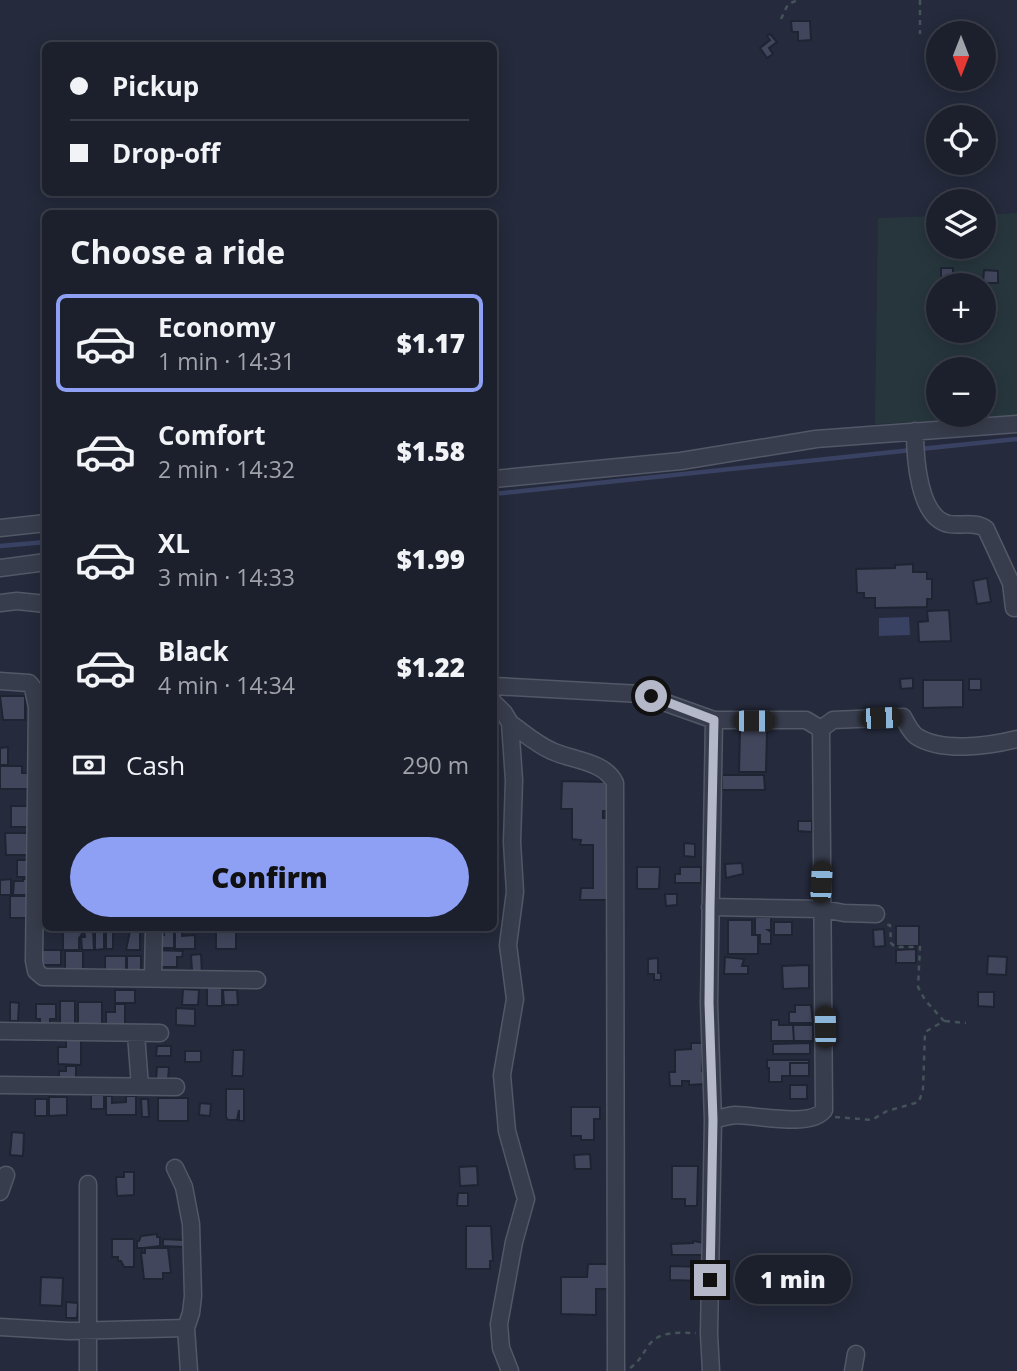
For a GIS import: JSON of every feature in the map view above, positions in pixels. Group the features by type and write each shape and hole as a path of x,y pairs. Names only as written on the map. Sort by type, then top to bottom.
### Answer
{"street":[{"path":"497,479 681,461 816,439 915,435 1017,424"},
{"path":"915,435 922,492 929,509 937,519 948,524 982,526 991,535 1013,589 1014,608"},
{"path":"0,528 42,523"},
{"path":"0,568 42,563"},
{"path":"0,603 17,601 42,604"},
{"path":"0,681 29,683 41,707 40,921 34,967 39,975 257,980"},
{"path":"497,686 641,694 714,720 806,720 821,729"},
{"path":"497,706 510,723 533,740 551,750 603,769 615,783 616,1371"},
{"path":"821,729 833,720 903,717 909,729 918,737 933,742 965,747 1017,739"},
{"path":"711,1371 709,1334 713,1120 709,1003 714,720"},
{"path":"510,723 514,780 512,842 515,892 508,945 515,999 502,1075 507,1131 526,1199 514,1242 499,1324 501,1348 510,1371"},
{"path":"713,1120 731,1115 807,1119 821,1115 826,1104 821,729"},
{"path":"710,907 823,908 844,913 873,914"},
{"path":"153,978 154,931"},
{"path":"0,1031 160,1033"},
{"path":"136,1034 140,1087"},
{"path":"0,1085 176,1087"},
{"path":"175,1168 184,1187 191,1223 192,1296 191,1313 186,1328 189,1371"},
{"path":"0,1192 6,1175"},
{"path":"88,1184 88,1371"},
{"path":"0,1327 87,1330 186,1328"},
{"path":"853,1371 856,1354"}],"path":[{"path":"782,19 788,4 798,0"},
{"path":"920,0 920,34"},
{"path":"873,914 875,925 890,925 891,943 895,947 920,947 918,987 943,1021"},
{"path":"821,1115 872,1119 887,1111 919,1102 923,1088 925,1032 943,1021 967,1023"},
{"path":"625,1371 638,1363 650,1343 660,1336 673,1333 709,1334"}],"shaded area":[{"path":"1017,213 1017,417 996,418 996,357 926,357 926,421 875,424 878,218 926,216 926,259 996,259 996,214"}],"water":[{"path":"909,617 910,635 879,636 879,618"}],"building":[{"path":"791,21 810,21 811,40 798,41 798,32 792,32"},
{"path":"770,34 777,42 769,48 773,54 767,58 760,48 770,40 767,36"},
{"path":"941,268 953,268 953,273 941,273"},
{"path":"984,270 998,271 998,283 996,273 984,273"},
{"path":"913,564 913,572 927,572 927,579 932,579 932,599 927,599 927,607 875,608 875,598 864,598 864,593 857,593 856,569 895,568 895,565"},
{"path":"987,578 991,602 977,604 973,581"},
{"path":"949,610 951,641 919,642 918,622 928,621 927,611"},
{"path":"913,678 913,688 901,689 900,679"},
{"path":"969,679 981,679 981,690 969,690"},
{"path":"923,680 963,680 963,707 923,708"},
{"path":"0,696 25,696 25,720 3,720"},
{"path":"740,730 767,730 766,772 739,772"},
{"path":"8,747 8,765 0,765 0,748"},
{"path":"0,766 22,766 22,773 32,773 32,789 0,789"},
{"path":"722,775 764,775 765,790 722,790"},
{"path":"562,781 609,782 609,811 603,811 603,818 608,818 607,900 580,900 581,888 593,888 593,845 580,845 581,840 572,839 572,809 561,809"},
{"path":"11,806 32,806 32,827 11,827"},
{"path":"798,821 812,821 812,832 798,831"},
{"path":"5,833 31,833 31,855 6,855"},
{"path":"684,843 695,844 695,857 684,856"},
{"path":"17,860 31,860 31,877 17,877"},
{"path":"742,863 743,874 726,878 725,864"},
{"path":"637,867 660,867 659,889 637,889"},
{"path":"680,867 701,867 701,883 675,883 675,874 680,874"},
{"path":"11,879 11,895 0,895 0,880"},
{"path":"28,879 28,895 13,895 14,881"},
{"path":"665,894 677,894 677,905 666,906"},
{"path":"10,896 30,896 31,918 10,918"},
{"path":"755,917 771,917 771,930 768,930 771,932 771,944 760,944 760,935 755,935"},
{"path":"728,920 752,920 752,935 758,935 758,954 728,954"},
{"path":"774,922 792,922 792,935 774,935"},
{"path":"896,926 919,926 919,946 896,946"},
{"path":"884,929 885,946 874,947 873,930"},
{"path":"63,931 82,931 79,950 63,950"},
{"path":"84,931 93,931 94,950 82,950 81,937 85,937"},
{"path":"95,931 104,931 104,949 95,950"},
{"path":"106,931 113,931 113,949 106,949"},
{"path":"130,931 140,931 140,950 126,950"},
{"path":"164,931 174,931 174,948 157,948 157,935 164,935"},
{"path":"175,931 182,931 182,936 195,935 195,949 175,949"},
{"path":"216,932 236,932 236,949 216,949"},
{"path":"916,949 916,963 896,963 896,950"},
{"path":"40,950 61,950 61,965 40,965"},
{"path":"154,950 183,951 182,957 177,957 177,967 154,967"},
{"path":"65,951 83,951 83,975 65,975"},
{"path":"201,954 202,975 181,976 181,971 192,970 191,955"},
{"path":"105,956 126,956 126,971 105,971"},
{"path":"127,956 141,956 141,971 127,971"},
{"path":"988,956 1007,957 1006,975 987,974"},
{"path":"725,957 744,959 742,966 748,966 748,974 724,974"},
{"path":"658,958 661,980 654,980 654,974 648,974 648,959"},
{"path":"809,965 809,988 783,989 782,966"},
{"path":"207,987 222,987 222,1006 207,1006"},
{"path":"183,989 199,990 198,1005 182,1005"},
{"path":"115,990 135,990 135,1003 115,1003"},
{"path":"223,990 237,990 238,1005 224,1005"},
{"path":"978,992 994,992 994,1007 978,1006"},
{"path":"60,1001 75,1001 75,1024 60,1024"},
{"path":"10,1002 19,1003 18,1021 10,1021"},
{"path":"78,1002 102,1002 102,1025 78,1025"},
{"path":"36,1004 56,1004 56,1019 50,1019 50,1023 40,1023 40,1019 36,1019"},
{"path":"115,1004 125,1004 125,1026 106,1026 106,1012 115,1012"},
{"path":"795,1005 811,1005 813,1023 789,1023 789,1012 795,1012"},
{"path":"176,1008 195,1009 195,1026 176,1025"},
{"path":"771,1020 779,1020 779,1025 813,1025 813,1041 771,1041"},
{"path":"815,1024 816,1041 794,1042 793,1025"},
{"path":"66,1040 81,1040 81,1065 58,1064 58,1047 66,1047"},
{"path":"691,1043 703,1043 702,1071 705,1084 689,1085 689,1081 682,1081 682,1086 670,1086 669,1072 675,1072 675,1050 691,1049"},
{"path":"810,1043 810,1054 773,1054 773,1044"},
{"path":"157,1046 171,1046 171,1056 156,1056"},
{"path":"233,1050 244,1050 243,1076 232,1076"},
{"path":"185,1051 201,1051 201,1062 185,1062"},
{"path":"767,1060 809,1060 809,1076 782,1076 782,1082 769,1082"},
{"path":"790,1063 809,1063 809,1076 790,1076"},
{"path":"66,1066 76,1066 76,1079 59,1078 59,1071 66,1071"},
{"path":"157,1067 169,1067 168,1080 156,1079"},
{"path":"790,1085 807,1085 807,1099 790,1099"},
{"path":"226,1089 244,1089 244,1121 239,1121 239,1110 237,1120 228,1120 226,1117"},
{"path":"91,1095 104,1095 104,1109 91,1109"},
{"path":"106,1096 112,1096 112,1103 126,1102 126,1096 136,1096 136,1115 106,1115"},
{"path":"49,1097 67,1097 67,1115 49,1116"},
{"path":"158,1098 188,1098 188,1121 158,1121"},
{"path":"35,1099 47,1099 47,1116 35,1116"},
{"path":"141,1099 148,1099 149,1117 142,1117"},
{"path":"200,1103 211,1104 210,1116 199,1115"},
{"path":"571,1107 600,1107 600,1119 594,1119 594,1140 581,1140 581,1136 571,1136"},
{"path":"12,1132 24,1133 23,1156 10,1155"},
{"path":"590,1154 591,1169 575,1169 574,1155"},
{"path":"477,1166 478,1185 460,1186 459,1167"},
{"path":"672,1166 698,1166 697,1206 685,1206 685,1199 672,1199"},
{"path":"124,1172 134,1172 134,1195 117,1196 116,1177 124,1177"},
{"path":"458,1193 468,1193 468,1206 457,1206"},
{"path":"466,1226 491,1226 493,1261 490,1261 490,1269 466,1269"},
{"path":"157,1234 157,1237 160,1237 160,1246 145,1248 145,1252 142,1252 143,1248 137,1248 137,1241 141,1236"},
{"path":"112,1239 134,1239 134,1267 124,1267 118,1257 112,1257"},
{"path":"163,1239 183,1240 183,1247 163,1246"},
{"path":"693,1241 705,1243 705,1255 672,1255 671,1244"},
{"path":"145,1248 168,1248 171,1273 163,1273 163,1279 144,1279 141,1253 145,1253"},
{"path":"588,1264 609,1264 608,1289 596,1289 596,1315 561,1314 561,1277 587,1277"},
{"path":"670,1266 704,1267 704,1281 670,1280"},
{"path":"41,1277 63,1278 62,1306 40,1305"},
{"path":"66,1302 78,1303 77,1318 66,1318"}],"waterway":[{"path":"920,449 1017,439"},
{"path":"497,494 912,450"},
{"path":"0,546 42,542"}],"route":[{"path":"651,696 714,720 709,1003 713,1120 710,1280"}]}
